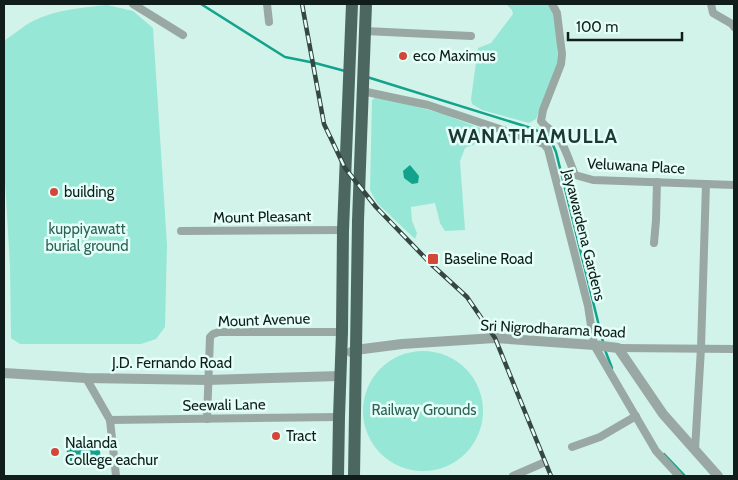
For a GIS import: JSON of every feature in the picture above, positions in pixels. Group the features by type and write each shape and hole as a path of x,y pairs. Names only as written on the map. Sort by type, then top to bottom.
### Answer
{"highway":[{"path":"338,476 343,230 352,4"},
{"path":"354,476 358,220 366,4"}],"street":[{"path":"133,4 183,35"},
{"path":"267,4 269,22"},
{"name":"Veluwana Place","path":"552,4 557,13 562,54 561,64 543,110 541,121 558,136 564,146 575,175 593,180 734,185"},
{"path":"711,4 713,13 734,25"},
{"path":"365,32 471,36"},
{"name":"Jayawardena Gardens","path":"363,81 544,144 548,150 588,306 596,345"},
{"path":"654,243 656,182"},
{"path":"695,450 701,348 706,184"},
{"name":"Mount Pleasant","path":"181,231 343,230"},
{"name":"Mount Avenue","path":"207,419 210,337 213,334 219,332 342,332"},
{"name":"Sri Nigrodharama Road","path":"341,354 402,344 495,338 616,348 734,349"},
{"path":"596,345 656,450 679,476"},
{"path":"616,348 663,414 718,476"},
{"name":"J.D. Fernando Road","path":"4,373 86,378 208,380 340,376"},
{"path":"86,378 110,420 116,476"},
{"path":"572,447 600,437 636,416"},
{"name":"Seewali Lane","path":"110,420 338,417"},
{"path":"513,476 543,463"}],"green space":[{"path":"508,4 547,4 556,17 558,65 536,119 529,123 482,110 472,104 471,99 478,48 491,43 513,14"},
{"name":"kuppiyawatt burial ground","path":"107,5 133,11 153,28 167,245 165,327 156,339 141,344 20,344 11,338 10,266 4,164 4,41 26,25 45,16 65,10"},
{"path":"376,97 387,98 443,114 496,134 495,139 465,148 460,161 465,230 445,231 440,223 435,203 411,207 412,221 417,233 415,239 377,203 370,190 372,100"},
{"name":"Railway Grounds","path":"423,351 446,355 466,368 479,388 483,411 479,434 466,454 446,467 423,471 400,467 380,454 367,434 363,411 367,388 380,368 400,355"}],"shaded area":[{"path":"410,165 419,176 418,183 412,184 404,178 403,171"},
{"path":"99,440 101,462 68,464 66,442"}],"waterway":[{"path":"201,4 285,57 310,62"},
{"path":"315,63 345,71"},
{"path":"367,77 531,128 549,136 556,152 603,342"},
{"path":"605,350 612,368"},
{"path":"664,454 685,476"}],"railway":[{"path":"302,4 324,124 345,168 376,207 431,264 467,297 495,338 551,476"}],"place":[{"name":"eco Maximus","path":"403,56"},
{"name":"building","path":"54,192"},
{"name":"Baseline Road","path":"433,259"},
{"name":"Tract","path":"276,436"},
{"name":"Nalanda College eachur","path":"55,452"}],"district":[{"name":"WANATHAMULLA","path":"533,136"}]}
